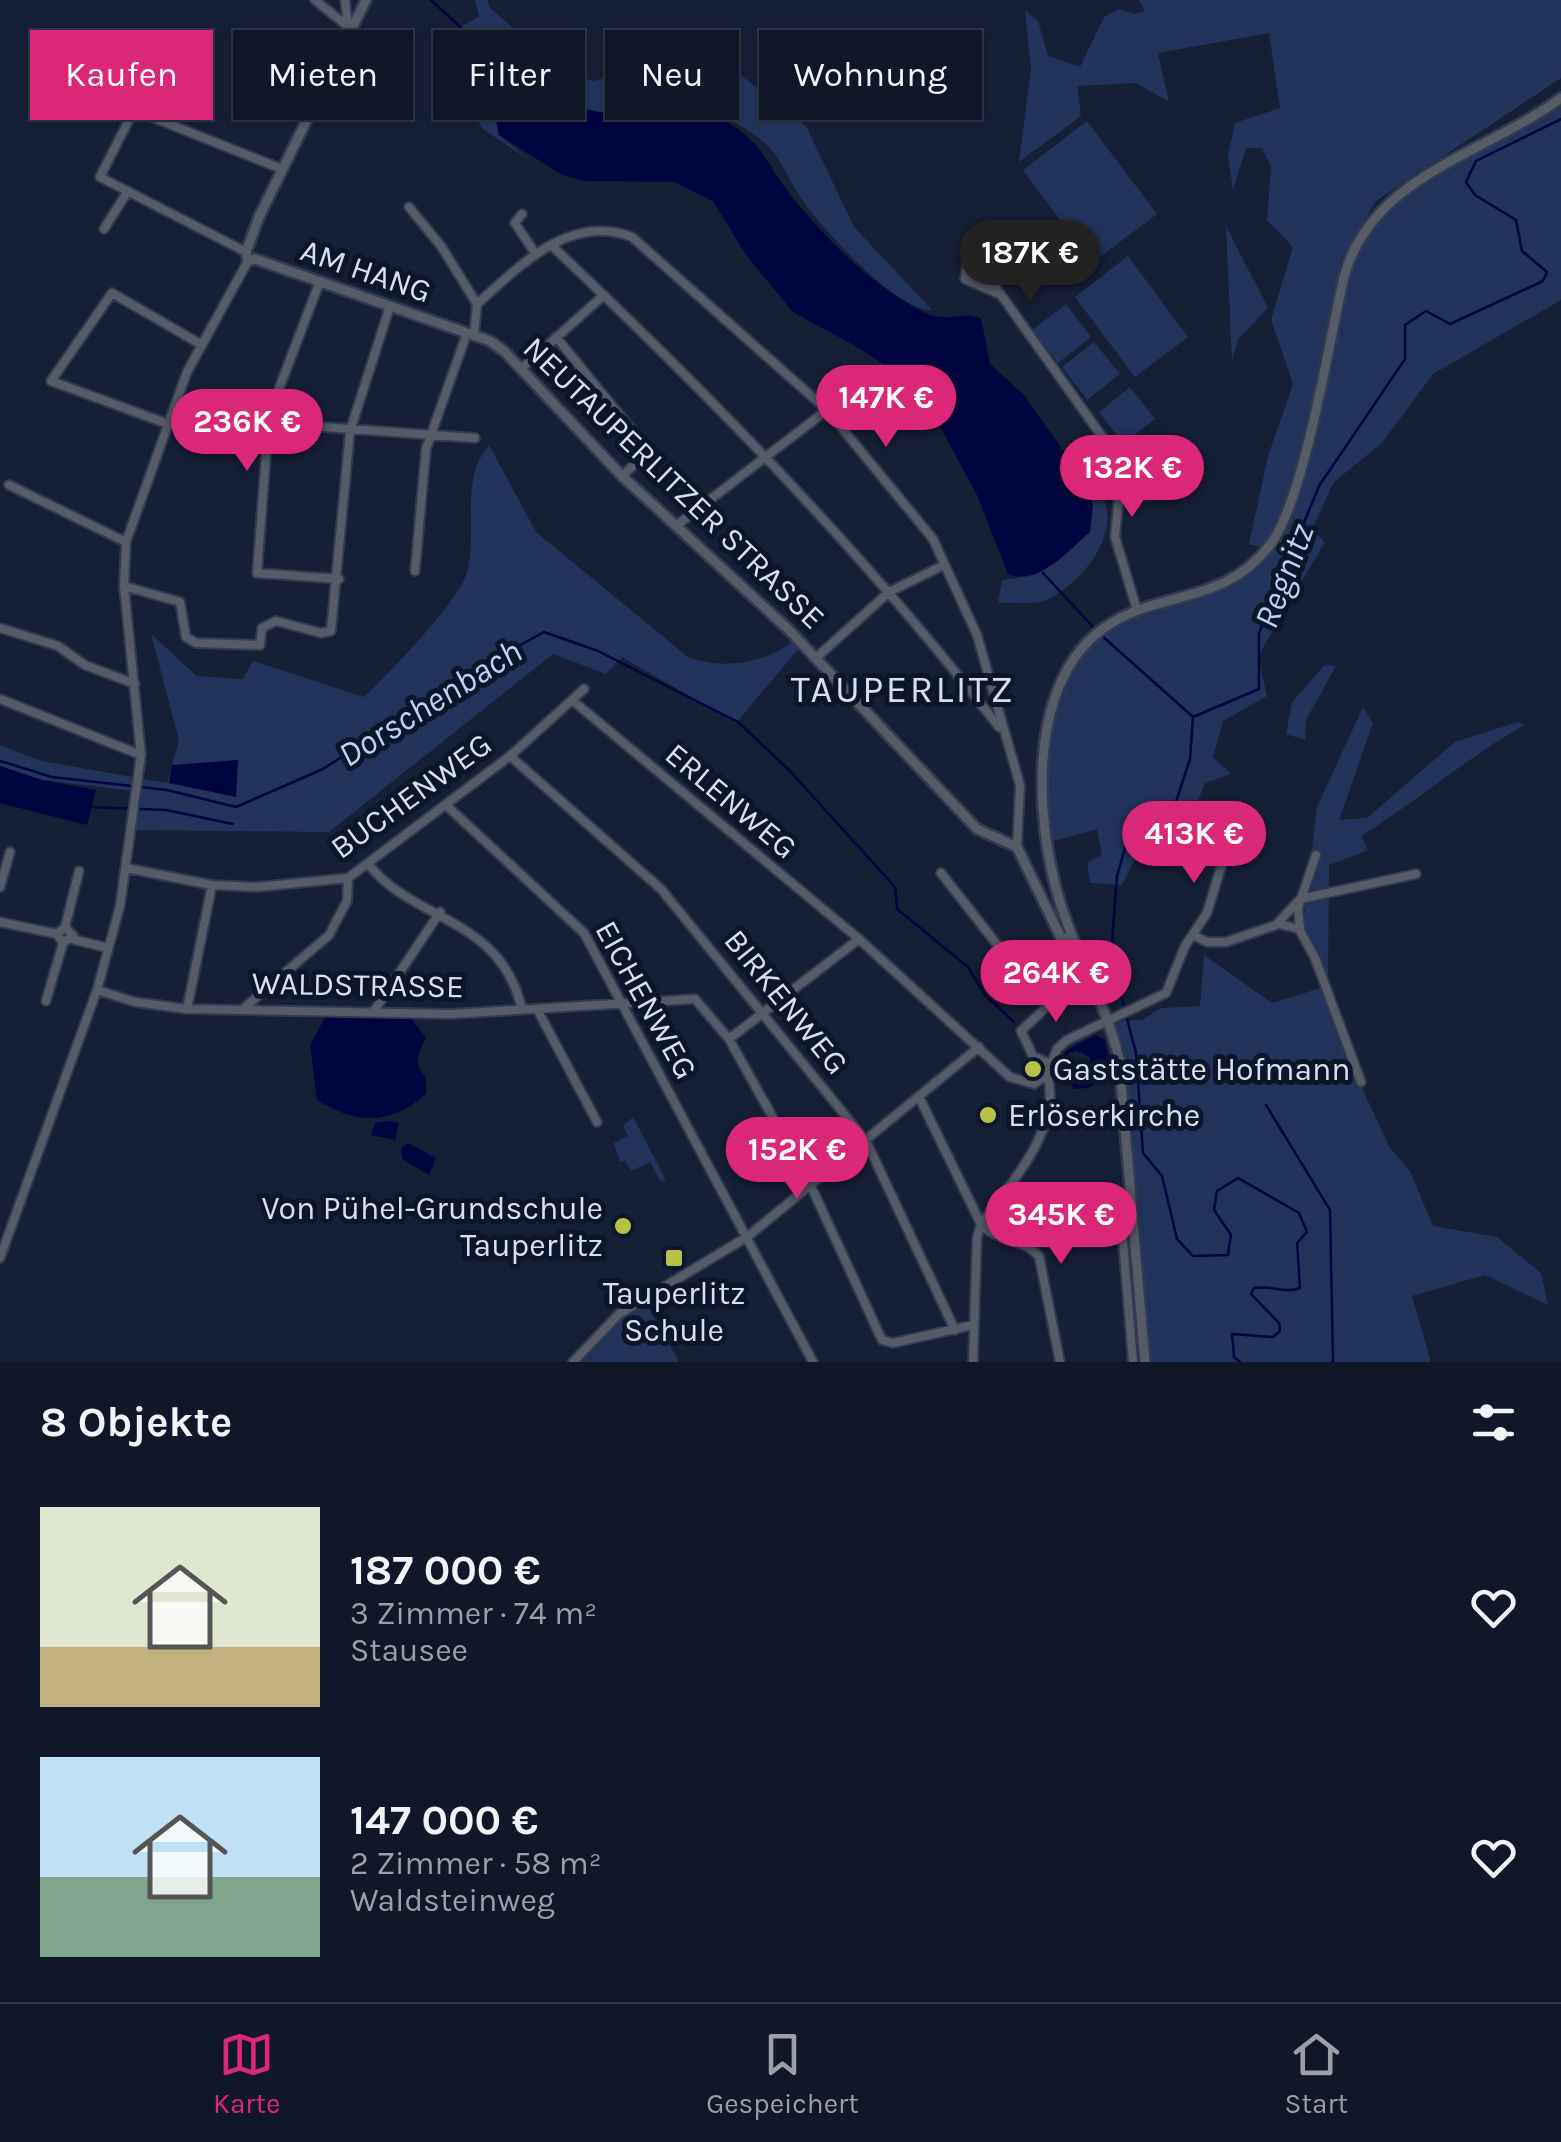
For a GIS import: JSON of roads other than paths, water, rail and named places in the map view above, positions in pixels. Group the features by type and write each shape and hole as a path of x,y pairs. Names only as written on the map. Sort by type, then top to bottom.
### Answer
{"street":[{"path":"315,0 350,27"},
{"path":"345,0 350,27"},
{"path":"0,1258 97,990 136,816 142,755 124,586 126,542 169,420 202,345 247,256 282,169 366,0"},
{"path":"1145,1362 1122,1086 1108,1020 1072,938 1051,865 1044,761 1055,694 1079,648 1106,626 1138,610 1203,594 1229,581 1270,546 1293,497 1347,263 1366,223 1422,178 1561,98"},
{"path":"100,177 134,110 282,169"},
{"path":"88,168 126,194 247,256"},
{"path":"104,229 126,194"},
{"name":"AM HANG","path":"409,207 477,304"},
{"path":"522,214 515,223 535,252"},
{"path":"415,571 430,436 470,334 477,304 535,252 551,245 592,231 632,237 827,410 933,539 942,566 977,635 1020,785 1017,847 1061,938 1072,938"},
{"path":"551,245 767,457 889,592 1002,730"},
{"name":"AM HANG","path":"247,256 470,334"},
{"path":"996,293 965,279 967,265 979,264 1118,459 1121,476 1115,537 1138,610"},
{"path":"320,280 270,424 258,573 339,580"},
{"path":"202,345 112,293 51,381 169,420 475,438"},
{"path":"521,369 604,295"},
{"path":"124,586 180,602 186,637 196,644 260,645 262,628 276,621 321,633 331,631 339,580 350,430 390,306"},
{"name":"NEUTAUPERLITZER STRASSE","path":"470,334 504,351 622,476 816,658 977,829 1017,847"},
{"path":"556,337 649,451 622,476"},
{"path":"677,525 827,410"},
{"path":"9,484 126,542"},
{"path":"816,658 889,592 942,566"},
{"path":"0,628 58,646 103,674 135,684"},
{"name":"BUCHENWEG","path":"126,868 212,885 298,885 348,878 510,756 584,689"},
{"path":"0,699 142,755"},
{"name":"ERLENWEG","path":"572,700 858,939 1010,1077 1034,1084 1049,1070"},
{"name":"BIRKENWEG","path":"510,756 661,889 866,1141 956,1330"},
{"name":"EICHENWEG","path":"446,804 484,844 571,917 812,1362"},
{"path":"0,887 10,852"},
{"path":"973,1362 974,1260 981,1224 1040,1136 1048,1113 1049,1070 1058,1048 1067,1040 1166,993 1207,913 1225,854"},
{"path":"1316,855 1300,899 1298,919 1361,1082"},
{"path":"369,864 388,884 466,928 508,973 522,1010"},
{"path":"61,930 79,871"},
{"path":"941,874 1028,984 1037,988 1071,985 1089,977"},
{"path":"1276,925 1300,899 1416,874"},
{"path":"244,1008 329,935 347,901 348,878"},
{"path":"186,1009 212,885"},
{"path":"374,1011 440,912"},
{"path":"0,922 61,930 69,939 109,946"},
{"path":"1194,935 1206,942 1226,942 1276,925 1292,924 1302,932"},
{"path":"61,930 69,939"},
{"path":"46,1001 69,939"},
{"path":"858,939 730,1039 810,1184 882,1340 894,1343 973,1325"},
{"path":"1049,1070 1033,1056 1022,1031 1071,985"},
{"name":"WALDSTRASSE","path":"97,990 135,1002 186,1009 450,1014 695,999 730,1039"},
{"path":"537,1009 597,1122"},
{"path":"573,1362 619,1314 747,1237 979,1048"},
{"path":"920,1099 981,1224 991,1234 1026,1244 1038,1256 1060,1362"},
{"path":"1132,1216 1122,1229 1133,1362"}],"waterway":[{"path":"431,0 464,30"},
{"name":"Regnitz","path":"1240,1362 1234,1357 1232,1334 1273,1337 1280,1331 1279,1323 1251,1294 1254,1288 1300,1288 1297,1243 1307,1232 1299,1213 1238,1178 1217,1191 1214,1210 1231,1235 1228,1255 1193,1256 1177,1239 1162,1176 1143,1153 1136,1053 1111,957 1117,876 1130,831 1172,814 1190,759 1193,717 1259,689 1259,633 1319,486 1405,359 1405,325 1426,311 1450,324 1543,281 1547,272 1522,251 1516,220 1475,195 1466,182 1476,161 1561,119"},
{"path":"1043,573 1095,629"},
{"name":"Dorschenbach","path":"0,761 52,777 167,790 236,807 323,769 475,670 544,632 598,651 738,722 789,770 895,887 897,909 968,967 985,995 1014,1022"},
{"path":"1101,635 1192,716"},
{"name":"Dorschenbach","path":"89,807 166,810 233,824"},
{"path":"1266,1105 1330,1210 1333,1362"}],"place":[{"name":"Gaststätte Hofmann","path":"1033,1069"},
{"name":"Erlöserkirche","path":"988,1115"},
{"name":"Von Pühel-Grundschule Tauperlitz","path":"623,1226"},
{"name":"Tauperlitz Schule","path":"674,1258"}],"district":[{"name":"TAUPERLITZ","path":"903,689"}]}
